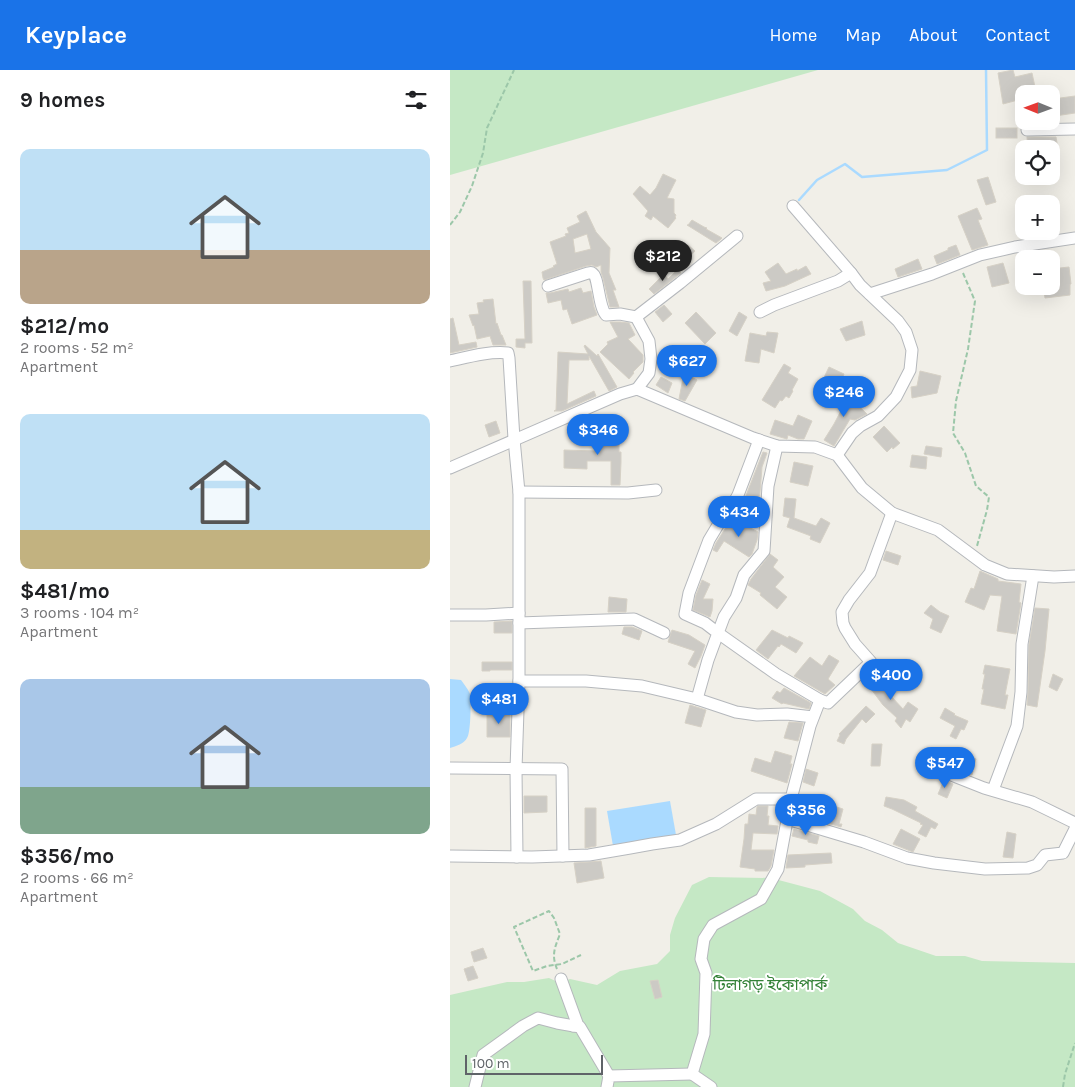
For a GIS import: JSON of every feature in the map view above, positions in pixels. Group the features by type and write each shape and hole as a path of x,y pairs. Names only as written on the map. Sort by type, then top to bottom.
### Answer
{"street":[{"path":"1060,129 1075,129"},
{"path":"793,206 860,285 898,320 906,332 912,350 910,370 896,397 878,416 852,433 836,455"},
{"path":"548,286 588,273 594,274 602,311 606,315 620,314 636,317 737,236"},
{"path":"870,294 980,255 1015,246 1075,238"},
{"path":"760,312 851,274"},
{"path":"450,468 620,394 637,389 649,373 651,359 649,341 636,317"},
{"path":"450,361 479,355 508,353 519,492 517,857"},
{"path":"637,389 777,446 815,447 836,455 862,488 892,513 938,530 985,565 1007,574 1054,577 1075,576"},
{"path":"759,440 738,495 710,540 689,594 685,614 705,623 776,674 828,703 871,662 855,644 843,623 842,612 870,573 892,513"},
{"path":"697,699 708,660 724,616 736,598 744,575 764,551 768,486 777,446"},
{"path":"519,492 628,493 656,490"},
{"path":"993,790 1017,726 1021,692 1022,644 1033,576"},
{"path":"452,614 519,618 634,619 664,633"},
{"path":"519,681 621,683 697,699 736,712 757,715 787,714 813,717"},
{"path":"692,1074 704,1034 706,973 701,959 704,939 713,926 761,899 778,869 791,799 810,726 820,700"},
{"path":"450,768 562,769 563,856"},
{"path":"936,769 1032,802 1075,823"},
{"path":"450,856 589,855 680,840 716,824 756,799 791,799"},
{"path":"787,819 864,842 907,858 985,869 1028,868 1037,865 1045,855 1063,852 1075,829"},
{"path":"560,979 577,1023 573,1026"},
{"path":"475,1087 483,1055 523,1026 538,1018 580,1027 608,1081 692,1074 711,1087"}],"path":[{"path":"450,225 460,212 472,186 483,153 487,128 514,70"},
{"path":"959,264 975,301 968,349 956,401 953,433 965,453 976,486 989,497 977,546 979,561"},
{"path":"555,965 554,951 560,934 549,911 514,927 533,971 547,966 555,965 562,964 581,955"},
{"path":"1063,1087 1075,1043"}],"green space":[{"path":"450,70 818,70 450,175"},
{"name":"টিলাগড় ইকোপার্ক","path":"709,877 771,878 820,891 853,909 865,921 882,930 898,943 936,956 965,956 982,961 1075,963 1075,1087 450,1087 450,995 507,982 524,982 549,978 560,983 570,979 597,985 620,971 657,964 670,951 670,935 675,918 692,885"}],"water":[{"path":"450,679 461,680 466,687 470,694 471,709 466,740 450,748"},
{"path":"670,801 676,835 613,846 607,811"}],"building":[{"path":"1013,70 1015,77 1032,73 1035,85 1015,85 1015,101 1003,104 998,73"},
{"path":"1075,96 1075,113 1060,115 1060,98"},
{"path":"996,128 1015,128 1017,130 1017,138 996,138"},
{"path":"1027,137 1056,137 1056,140 1027,140"},
{"path":"663,174 676,180 667,198 674,199 676,218 668,228 653,216 651,220 645,216 648,211 633,194 640,186 650,195"},
{"path":"988,177 996,202 986,205 977,180"},
{"path":"977,208 982,219 978,220 988,245 972,250 958,216"},
{"path":"586,211 596,232 610,248 609,273 616,290 613,290 619,307 610,307 601,265 596,267 592,265 586,266 544,280 543,278 542,272 557,264 550,242 566,236 565,234 569,233 567,228 580,222 577,216","holes":["587,234 591,249 575,253 573,239"]},
{"path":"692,220 722,238 716,243 687,225"},
{"path":"688,245 695,251 682,265 675,259"},
{"path":"956,245 960,255 937,264 934,256"},
{"path":"918,259 922,269 898,277 895,269"},
{"path":"778,263 786,274 806,266 811,274 785,286 766,291 763,283 771,281 765,272"},
{"path":"1003,263 1009,283 992,287 987,267"},
{"path":"1069,267 1070,295 1045,298 1044,295 1060,295 1060,268"},
{"path":"678,269 681,273 654,294 649,289 664,274 668,279"},
{"path":"523,281 531,281 532,343 525,343 525,348 516,347 516,339 525,339"},
{"path":"581,288 583,293 591,291 597,315 572,324 567,309 563,310 561,300 548,303 546,293 568,289 569,292"},
{"path":"493,299 496,324 506,345 493,345 490,336 477,339 474,325 469,315 479,314 477,303"},
{"path":"664,305 672,314 663,322 655,312"},
{"path":"696,312 716,333 705,344 685,323"},
{"path":"739,312 747,317 737,336 729,331"},
{"path":"453,318 459,345 476,342 477,347 450,353 450,319"},
{"path":"862,321 865,335 846,341 840,329"},
{"path":"610,322 629,323 635,335 628,339 643,355 643,362 629,379 600,352 608,344 607,342 618,337"},
{"path":"767,332 778,333 774,353 761,349 759,363 745,361 750,333 766,336"},
{"path":"585,345 597,356 598,354 617,387 609,391 589,356 589,360 569,360 567,404 594,391 596,396 562,411 554,411 556,410 558,352 588,354"},
{"path":"784,364 791,368 788,373 798,379 789,398 786,396 782,401 780,400 775,408 762,400"},
{"path":"829,367 844,374 836,393 820,386"},
{"path":"920,371 941,376 937,393 912,398 911,387 917,386"},
{"path":"684,373 697,380 685,401 679,399"},
{"path":"661,377 672,383 668,393 656,385"},
{"path":"840,393 855,400 867,414 855,420 850,419 834,446 824,440 845,403 837,400"},
{"path":"798,415 812,421 804,439 788,435 787,439 770,434 775,420 793,426"},
{"path":"496,421 500,433 489,437 485,425"},
{"path":"884,426 900,443 887,452 873,437"},
{"path":"596,434 619,434 619,452 621,452 620,485 611,485 611,461 587,461 587,469 564,468 564,450 596,451"},
{"path":"926,446 942,448 941,457 924,454"},
{"path":"763,452 767,453 762,467 758,519 735,514 745,498"},
{"path":"912,455 927,457 926,469 910,467"},
{"path":"794,462 813,466 808,486 790,482"},
{"path":"785,498 796,499 794,518 816,526 821,518 830,523 820,543 810,539 811,536 787,527 790,518 783,516"},
{"path":"732,518 758,532 752,554 749,557 724,541 717,552 713,550"},
{"path":"886,551 901,556 898,565 883,560"},
{"path":"770,554 778,560 773,567 784,577 775,587 787,597 777,609 760,595 761,593 748,585"},
{"path":"980,571 998,579 998,581 1021,584 1019,602 1021,603 1016,634 997,631 1002,596 990,595 984,610 965,602 971,588 974,589"},
{"path":"702,580 710,584 703,599 713,599 710,617 693,610"},
{"path":"609,597 627,599 626,612 608,612"},
{"path":"931,605 949,616 941,633 930,628 933,619 924,613"},
{"path":"1035,608 1049,609 1037,707 1027,705 1029,645"},
{"path":"512,621 512,633 494,633 494,622"},
{"path":"624,627 632,627 642,631 639,640 622,634"},
{"path":"672,630 689,635 705,645 695,668 688,664 695,651 668,642"},
{"path":"772,630 803,643 796,653 781,644 768,659 756,650"},
{"path":"829,655 839,661 828,679 835,685 825,694 794,676 810,657 822,666"},
{"path":"482,662 512,662 512,670 482,671"},
{"path":"985,665 1010,669 1005,695 1008,695 1005,709 981,704"},
{"path":"870,673 875,678 878,676 892,693 890,695 903,709 908,702 918,709 910,722 906,719 901,728 895,721 897,718 883,705 868,685 870,683 865,678"},
{"path":"1053,674 1063,679 1057,691 1049,687"},
{"path":"784,688 811,703 809,709 782,704 772,698 777,691 780,693"},
{"path":"690,705 706,710 701,727 685,723"},
{"path":"866,706 875,714 866,723 862,719 844,744 837,741 839,734"},
{"path":"945,708 954,715 968,721 964,730 961,729 956,739 950,736 955,726 940,718"},
{"path":"510,712 510,737 487,737 487,713"},
{"path":"789,722 803,723 798,741 784,738"},
{"path":"872,744 882,744 880,766 871,766"},
{"path":"775,751 792,756 787,783 751,771 755,758 771,763"},
{"path":"949,754 966,761 969,756 976,759 972,775 945,764"},
{"path":"806,769 818,773 814,786 803,782"},
{"path":"944,780 953,784 947,798 938,794"},
{"path":"524,796 547,796 547,812 524,813"},
{"path":"800,796 843,809 839,824 842,824 841,827 796,814"},
{"path":"886,797 904,800 917,807 915,811 938,824 935,829 931,827 926,837 918,833 923,825 884,806"},
{"path":"758,806 768,806 768,825 778,826 777,834 753,833 751,850 774,850 771,866 768,871 755,871 755,869 740,867 745,824 748,824 749,814 756,815"},
{"path":"585,808 596,808 596,846 585,848"},
{"path":"794,829 819,836 817,844 792,836"},
{"path":"901,829 920,839 913,852 893,844"},
{"path":"1007,832 1016,834 1013,858 1003,857"},
{"path":"831,853 832,863 786,868 788,855"},
{"path":"601,861 604,878 577,883 574,863"},
{"path":"483,948 487,958 474,962 471,952"},
{"path":"473,966 478,978 468,981 464,969"},
{"path":"658,980 662,997 655,999 650,981"}],"waterway":[{"path":"799,200 817,180 845,164 862,177 947,170 987,150 986,70"}]}
